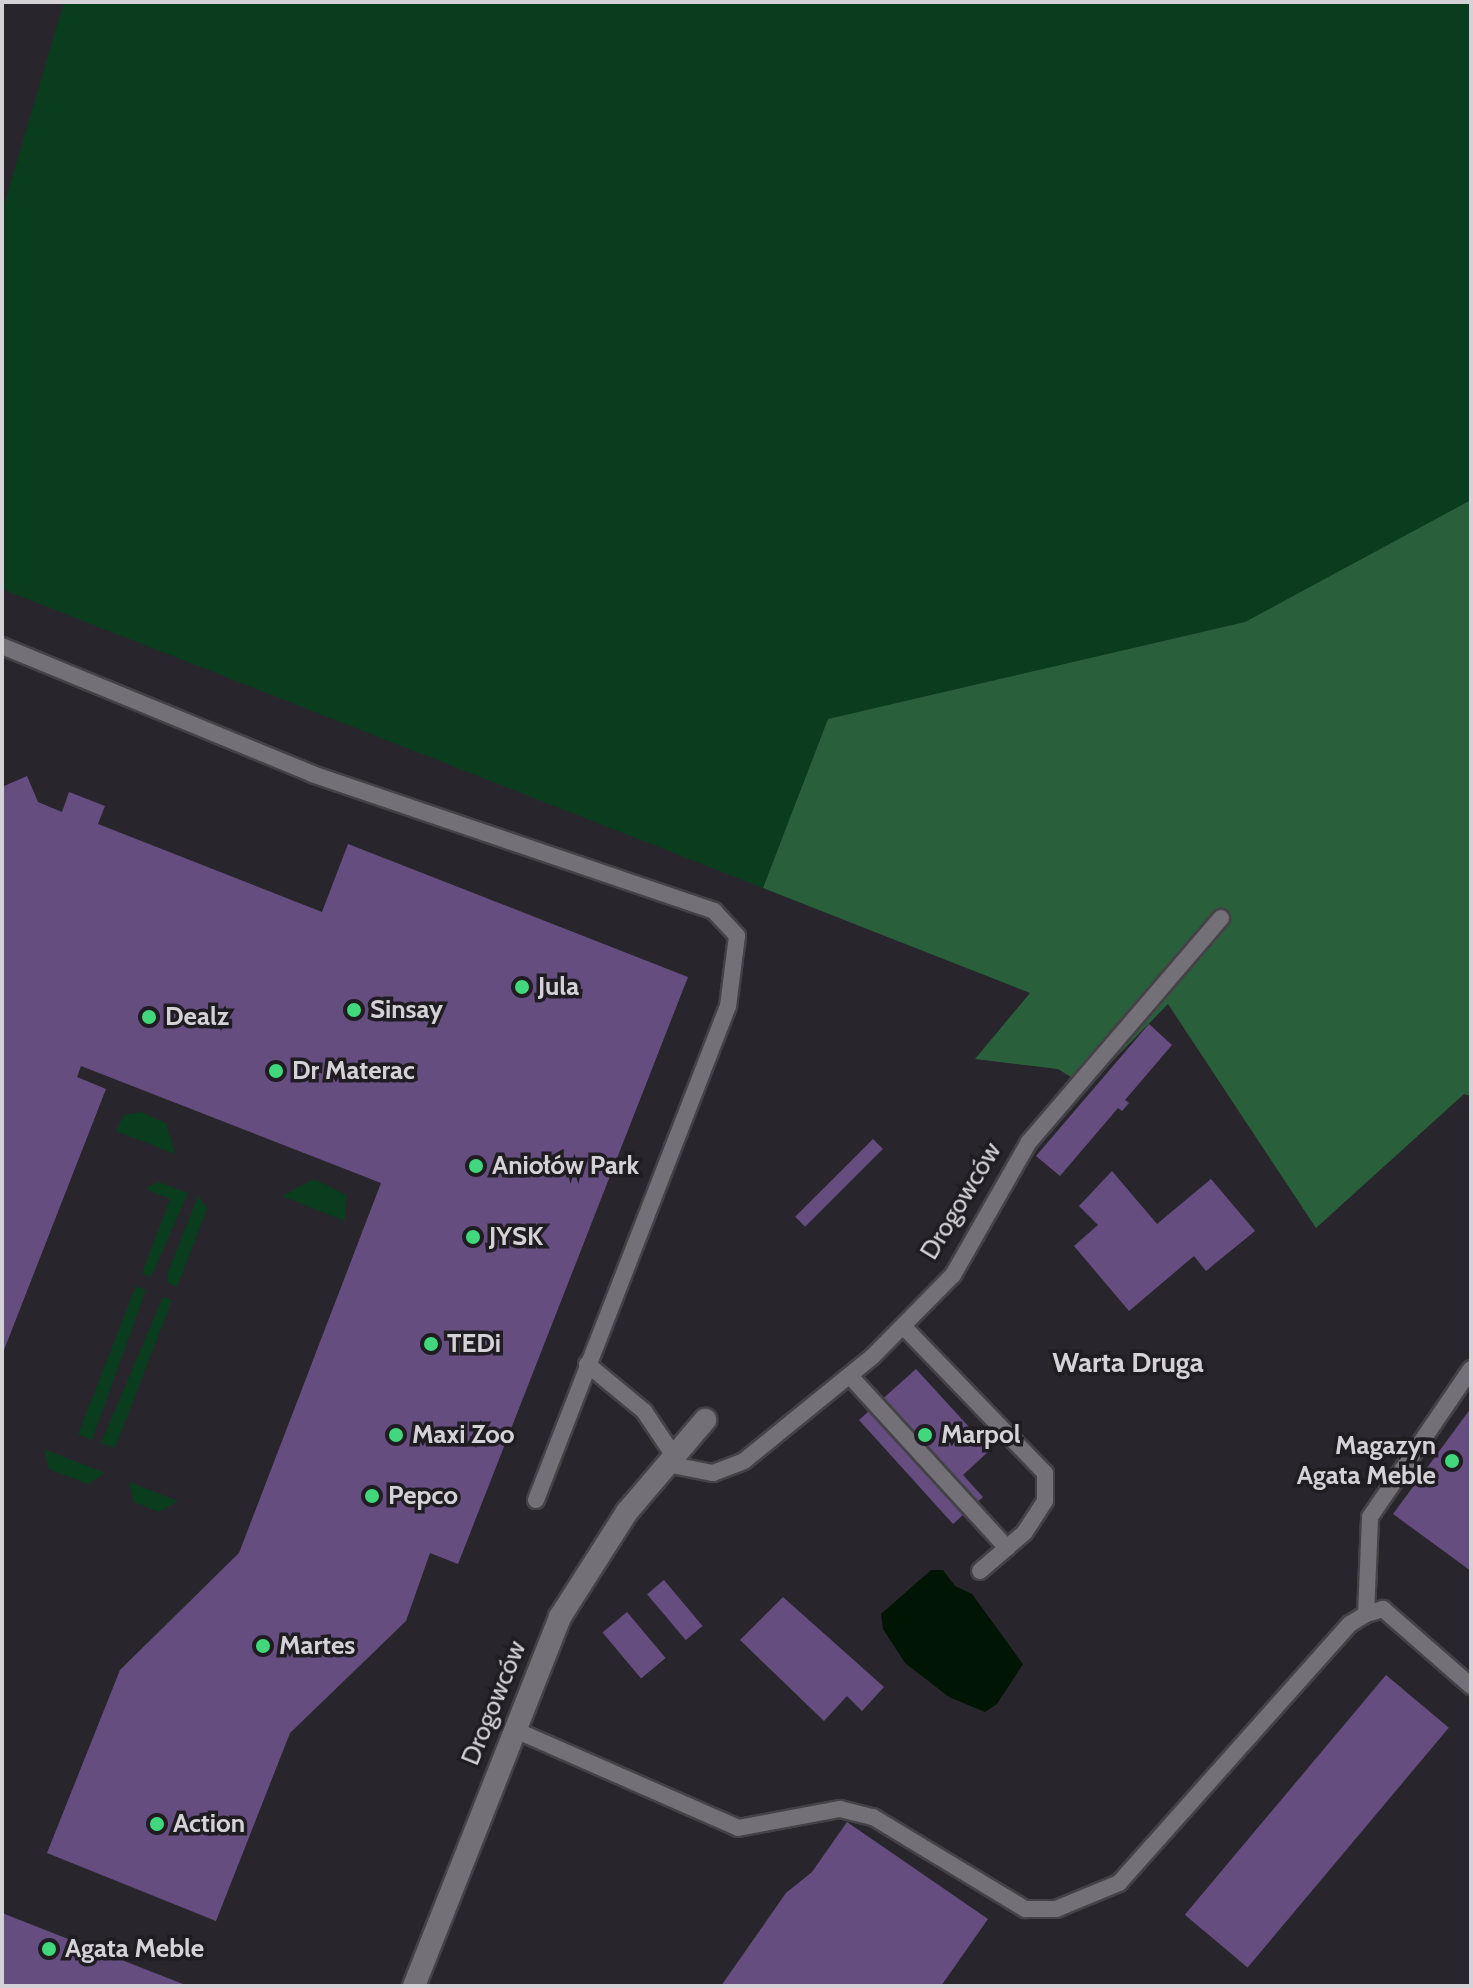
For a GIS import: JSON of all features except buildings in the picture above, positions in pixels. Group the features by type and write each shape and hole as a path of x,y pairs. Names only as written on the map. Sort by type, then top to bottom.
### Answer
{"street":[{"name":"Drogowców","path":"414,1986 513,1729 560,1617 611,1534 705,1420"}],"lane":[{"path":"2,646 312,774 724,916 737,936 728,1006 536,1500"},
{"name":"Drogowców","path":"670,1460 713,1473 744,1461 850,1376 903,1326 953,1275 1029,1142 1221,918"},
{"path":"903,1326 1045,1473 1045,1501 1007,1548 980,1571"},
{"path":"587,1364 644,1411 670,1460"},
{"path":"1366,1614 1370,1517 1471,1369"},
{"path":"850,1376 1007,1548"},
{"path":"513,1729 738,1828 840,1809 873,1817 1025,1909 1056,1909 1119,1883 1350,1624 1366,1614 1383,1609 1471,1686"}],"green space":[{"path":"64,2 1471,2 1471,500 1245,622 828,719 763,888 2,589 2,212"},
{"path":"1471,500 1471,1096 1464,1094 1316,1228 1168,1004 1087,1087 1058,1069 975,1059 1030,993 763,888 828,719 1245,622"},
{"path":"141,1112 166,1123 175,1154 116,1131 124,1115"},
{"path":"314,1179 346,1195 345,1221 282,1196"},
{"path":"158,1182 188,1193 151,1277 142,1273 170,1199 146,1189"},
{"path":"198,1196 207,1209 177,1287 168,1283 168,1272"},
{"path":"136,1286 146,1290 92,1440 78,1434"},
{"path":"163,1297 172,1300 115,1448 101,1443"},
{"path":"44,1449 105,1473 88,1484 49,1469"},
{"path":"129,1482 178,1501 159,1512 134,1502"}],"shaded area":[{"path":"931,1570 943,1570 955,1586 972,1594 1023,1664 997,1704 985,1712 949,1697 905,1663 883,1629 881,1614"}],"place":[{"name":"Jula","path":"522,987"},
{"name":"Sinsay","path":"354,1010"},
{"name":"Dealz","path":"149,1017"},
{"name":"Dr Materac","path":"276,1071"},
{"name":"Aniołów Park","path":"476,1166"},
{"name":"JYSK","path":"473,1237"},
{"name":"TEDi","path":"431,1344"},
{"name":"Maxi Zoo","path":"396,1435"},
{"name":"Marpol","path":"925,1435"},
{"name":"Magazyn Agata Meble","path":"1452,1461"},
{"name":"Pepco","path":"372,1496"},
{"name":"Martes","path":"263,1646"},
{"name":"Action","path":"157,1824"},
{"name":"Agata Meble","path":"49,1949"}],"district":[{"name":"Warta Druga","path":"1128,1362"}]}
